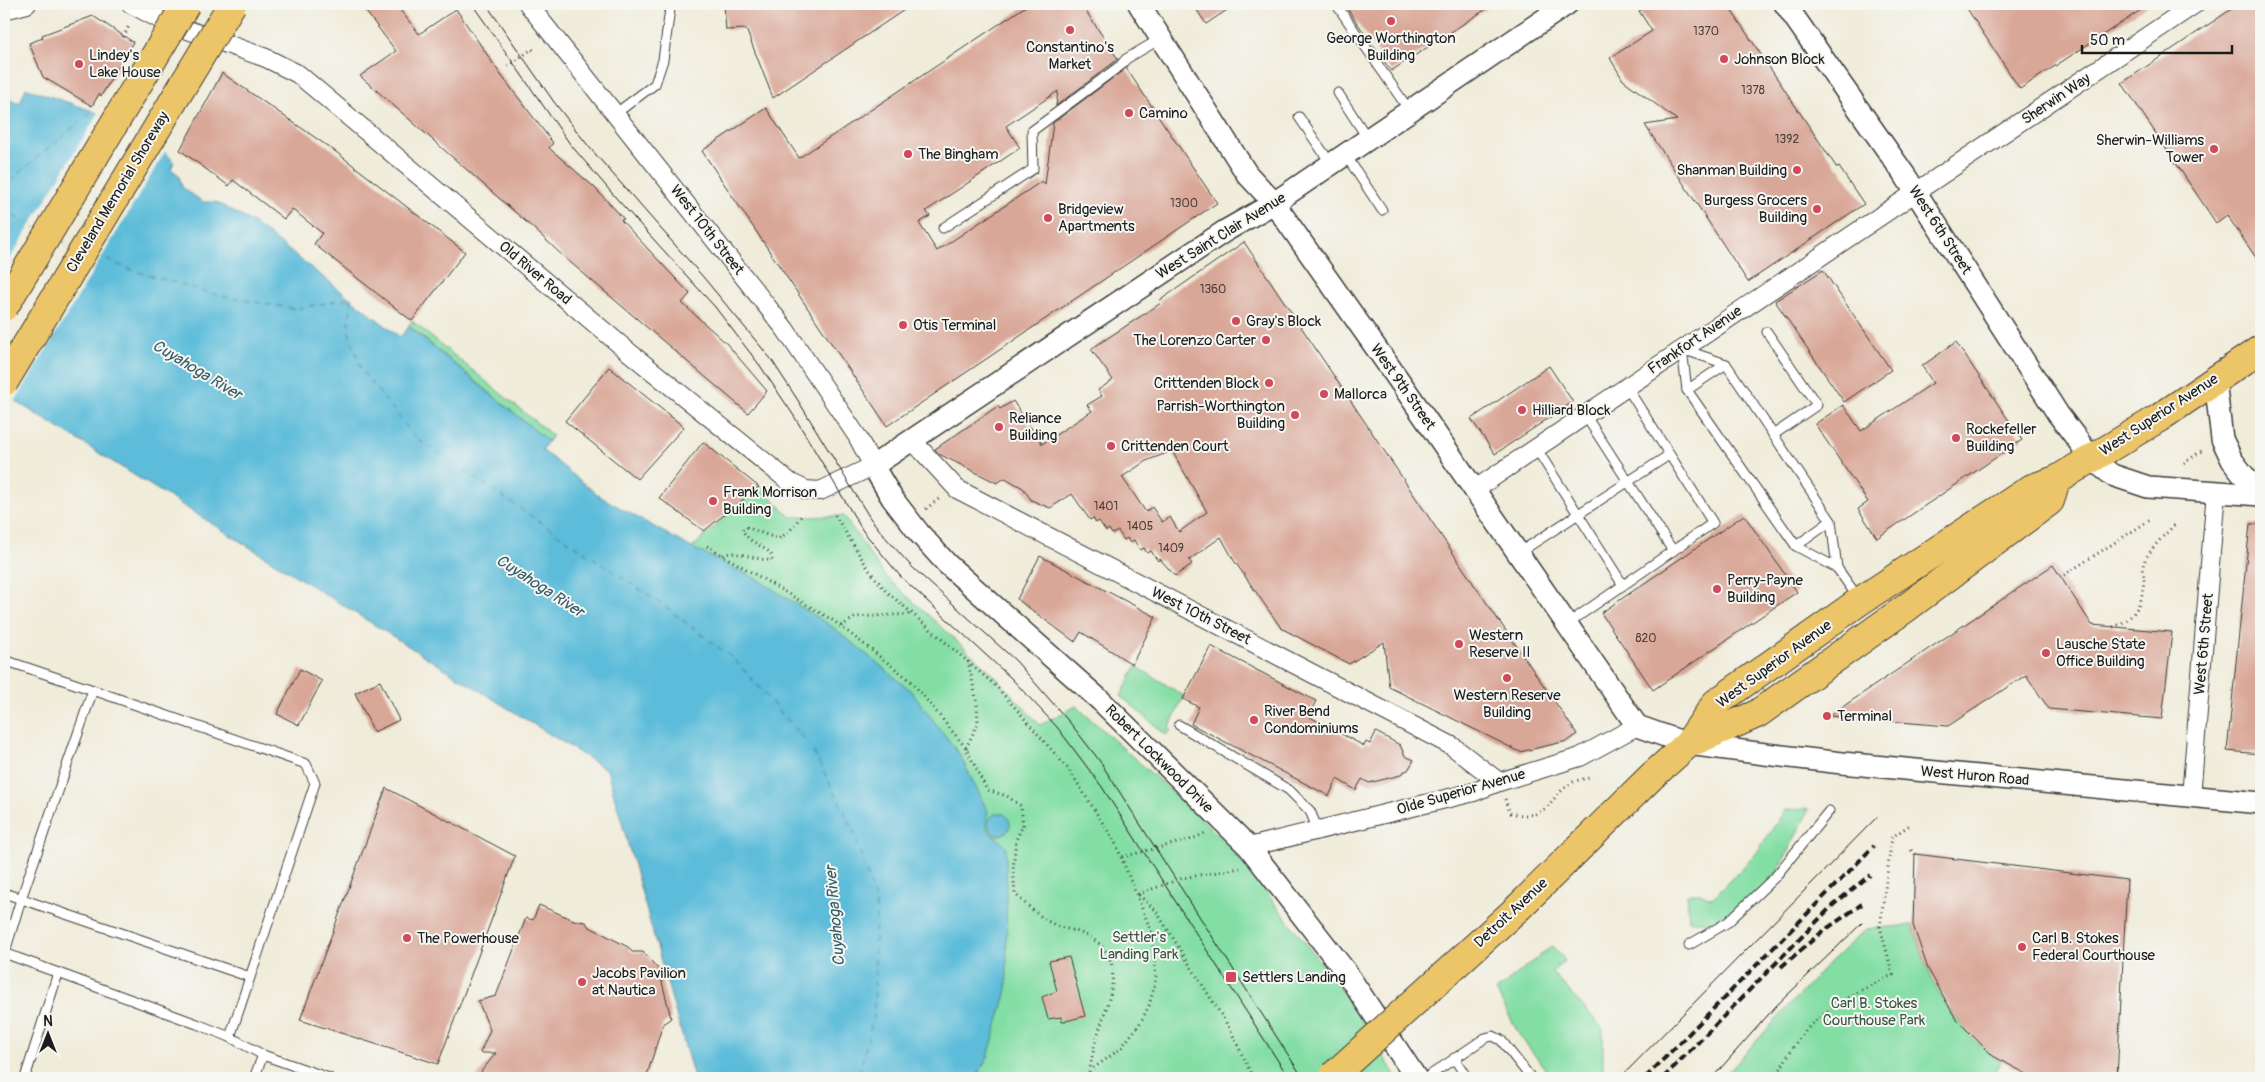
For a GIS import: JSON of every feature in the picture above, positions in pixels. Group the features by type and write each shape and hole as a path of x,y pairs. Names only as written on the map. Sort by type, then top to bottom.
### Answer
{"main road":[{"path":"4,307 186,4"},
{"name":"Cleveland Memorial Shoreway","path":"4,382 232,4"},
{"name":"West Superior Avenue","path":"1688,744 1716,703 1860,601 2032,488 2056,480 2092,459 2159,418 2261,349"},
{"name":"West Superior Avenue","path":"1688,744 1757,714 1906,608 2050,501 2056,480"},
{"name":"Detroit Avenue","path":"1330,1078 1520,907 1652,776 1688,744"}],"street":[{"path":"4,10 27,4"},
{"name":"Old River Road","path":"172,4 182,23 195,33"},
{"name":"West 10th Street","path":"528,4 785,329 855,432 873,466"},
{"name":"West 9th Street","path":"1138,4 1162,38 1247,174 1274,203 1637,726"},
{"name":"West Saint Clair Avenue","path":"873,466 1225,231 1274,203 1567,4"},
{"name":"West 6th Street","path":"1785,4 1917,193 2058,414 2092,459 2112,475 2148,487 2260,495"},
{"name":"Sherwin Way","path":"1917,193 2195,4"},
{"name":"Old River Road","path":"132,12 163,21 266,58 298,74 630,353 791,483 806,490 820,491 873,466"},
{"name":"Frankfort Avenue","path":"1474,490 1890,207 1917,193"},
{"path":"2215,380 2222,439 2232,460 2260,495"},
{"name":"West 10th Street","path":"912,440 957,489 1452,746 1499,782"},
{"name":"Robert Lockwood Drive","path":"873,466 887,492 918,532 947,564 1101,701 1249,847 1346,972 1416,1078"},
{"name":"West 6th Street","path":"2191,797 2216,491"},
{"path":"1637,726 1688,744"},
{"name":"Olde Superior Avenue","path":"1249,847 1474,792 1499,782 1580,757 1637,726"},
{"name":"West Huron Road","path":"1688,744 1842,763 2261,803"}],"lane":[{"path":"1336,4 1409,110"},
{"path":"615,114 655,84 662,60 670,9"},
{"path":"943,228 1033,169 1032,130 1121,65 1126,59 1162,38"},
{"path":"1338,93 1368,140"},
{"path":"1299,118 1382,210"},
{"path":"1767,332 1817,405 1774,435"},
{"path":"1837,568 1831,521 1726,364 1682,349 1687,390 1796,546 1837,568 1860,601"},
{"path":"1687,390 1726,364"},
{"path":"1567,624 1713,524 1626,386"},
{"path":"1584,414 1673,551"},
{"path":"1536,448 1623,585"},
{"path":"1517,554 1670,455"},
{"path":"1796,546 1831,521"},
{"path":"4,660 306,764 315,783 230,1037"},
{"path":"93,690 4,954 230,1037 263,1055 328,1078"},
{"path":"1179,725 1289,790 1310,811 1318,830"},
{"path":"1689,945 1728,922 1775,877 1829,810"},
{"path":"4,893 250,977"},
{"path":"25,1078 58,973"},
{"path":"1426,1078 1484,1038 1493,1036 1501,1040 1531,1078"},
{"path":"254,1078 263,1055"},
{"path":"1454,1058 1467,1078"}],"path":[{"path":"123,37 132,12"},
{"path":"508,66 532,49 535,52"},
{"path":"2184,463 2207,446"},
{"path":"925,509 940,498"},
{"path":"723,555 730,552 763,560 772,560 771,553 749,539 742,530 746,527 778,539 789,532 802,516"},
{"path":"835,516 868,570 885,590 997,687 1068,770 1115,842 1122,857 1152,933 1156,979 1149,1006 1139,1025 1120,1049 1090,1070"},
{"path":"2064,575 2150,520"},
{"path":"2113,627 2121,624 2137,612 2143,595 2144,563 2156,545 2176,523"},
{"path":"707,546 841,626 911,681 966,748 987,790 1007,796 1021,806 1023,825 1016,840 1013,869 1014,894 1038,916 1058,926 1084,934 1101,946 1111,959 1114,972 1111,994 1096,1039 1088,1078"},
{"path":"841,626 856,617 914,614"},
{"path":"966,748 978,723 977,703 968,661"},
{"path":"1507,803 1510,812 1524,816 1538,814 1574,782 1589,778"},
{"path":"1776,1078 1788,1054 1803,1033 1827,1013 1862,989 1892,975 1880,927 1892,837 1910,825"},
{"path":"1122,857 1193,839 1212,830"},
{"path":"1911,850 1915,854"},
{"path":"1138,894 1183,878 1243,867"},
{"path":"1138,894 1156,911 1230,1029 1253,1078"}],"green space":[{"path":"412,321 553,436 548,441 408,325"},
{"name":"Settler's Landing Park","path":"759,485 791,517 844,516 884,575 992,673 1040,725 1076,706 1201,818 1239,857 1347,997 1397,1078 1118,1078 1104,1076 1100,1078 976,1078 988,1057 998,837 990,833 986,828 988,812 959,754 910,690 834,628 753,577 692,548"},
{"path":"1136,666 1184,696 1169,728 1171,730 1166,735 1121,696"},
{"path":"1809,809 1775,877 1728,922 1689,921 1687,894 1701,894 1712,898 1756,854 1785,810"},
{"name":"Carl B. Stokes Courthouse Park","path":"1912,925 1932,980 1948,1007 1966,1031 2001,1062 1992,1078 1722,1078 1825,967 1866,929"},
{"path":"1552,946 1565,960 1552,972 1603,1029 1603,1078 1552,1078 1520,1036 1496,991"}],"water":[{"name":"Cuyahoga River","path":"26,88 93,111 163,150 174,162 171,169 179,175 182,187 203,202 216,202 255,224 400,337 409,327 548,441 542,450 601,497 692,548 753,577 834,628 910,690 959,754 988,812 986,819 987,829 1006,847 1007,990 988,1057 976,1078 694,1078 607,770 4,394 4,98 20,103"},
{"path":"999,813 1007,816 1010,824 1007,832 999,835 991,832 988,824 991,816"}],"pier":[{"path":"99,112 166,150 14,403 4,397 4,269"}],"building":[{"path":"360,4 397,6 419,34 456,9 501,75 553,143 549,148 594,187 624,219 621,220 690,294 682,303 727,344 767,391 748,413 564,257 360,76 396,51"},
{"path":"724,4 913,4 773,98 746,29 726,30"},
{"path":"1029,4 1081,4 1118,59 1056,106 1058,91 1006,126 1020,148 926,211 930,216 919,223 937,251 1042,181 1045,184 1053,123 1126,68 1217,203 887,426 702,151 766,108 799,158"},
{"path":"1193,4 1236,4 1206,24"},
{"name":"George Worthington Building","path":"1344,4 1494,4 1391,71"},
{"path":"1650,4 1727,4 1837,168 1839,167 1864,204 1748,282 1645,125 1677,120 1623,80 1610,58 1652,31 1639,11"},
{"path":"1964,4 2150,4 2020,89"},
{"name":"Sherwin-Williams Tower","path":"2239,4 2261,4 2261,265 2227,215 2216,223 2122,83"},
{"name":"Lindey's Lake House","path":"93,16 133,42 101,96 99,94 92,106 43,77 29,43 43,38 42,35"},
{"path":"222,73 336,152 465,252 412,321 314,244 322,233 292,209 284,219 233,180 229,186 180,150"},
{"path":"1244,242 1475,586 1577,734 1567,741 1520,752 1389,687 1384,642 1349,664 1281,628 1233,559 1221,537 1189,560 1192,564 1175,576 1160,559 1158,561 1151,551 1147,553 1144,548 1140,550 1134,540 1130,543 1127,538 1124,540 1118,531 1112,534 1109,529 1106,531 1099,521 1096,523 1093,518 1090,520 1072,494 1050,508 1031,500 1023,488 1005,478 997,483 939,454 935,449 998,406 1000,409 1013,401 1042,444 1092,411 1087,405 1102,396 1098,390 1113,380 1091,349 1161,303 1159,301","holes":["1172,451 1207,512 1179,532 1170,517 1162,522 1152,507 1146,512 1122,477 1146,461"]},
{"path":"1823,270 1891,370 1844,402 1775,301"},
{"name":"Rockefeller Building","path":"1956,342 2022,440 1877,538 1858,509 1868,502 1815,424 1843,405 1861,431 1933,383 1922,366"},
{"name":"Hilliard Block","path":"1549,366 1573,402 1495,454 1471,419"},
{"path":"609,367 684,427 637,479 565,421"},
{"name":"Frank Morrison Building","path":"703,442 759,487 704,531 659,498"},
{"name":"Perry-Payne Building","path":"1744,515 1797,592 1653,690 1601,613"},
{"path":"2250,524 2261,524 2261,754 2227,751"},
{"path":"1040,556 1156,617 1132,664 1081,632 1075,642 1017,599"},
{"name":"Lausche State Office Building","path":"2053,565 2092,625 2172,632 2162,719 2049,709 2026,675 1948,726 1829,716"},
{"name":"River Bend Condominiums","path":"1211,646 1316,701 1308,716 1364,746 1366,742 1370,744 1376,732 1400,745 1405,756 1414,760 1408,770 1401,775 1369,783 1362,779 1356,790 1337,779 1329,796 1191,724 1199,707 1183,699"},
{"path":"300,669 322,681 299,725 277,714"},
{"path":"380,681 399,720 374,732 355,693"},
{"name":"The Powerhouse","path":"386,788 515,856 438,1064 300,1020"},
{"name":"Carl B. Stokes Federal Courthouse","path":"1915,854 2127,880 2117,1078 2034,1078 1993,1056 1956,1019 1928,969 1913,925"},
{"name":"Jacobs Pavilion at Nautica","path":"539,905 576,921 586,922 588,926 628,947 632,952 643,952 659,970 671,1018 663,1024 646,1078 476,1078 496,1053 480,1053 490,1030 478,1001 496,996 526,918 533,920"},
{"path":"1069,957 1085,1016 1062,1022 1061,1017 1048,1019 1042,997 1057,991 1049,961"}],"ferry route":[{"path":"4,189 21,171 93,111"},
{"path":"4,211 36,228"},
{"path":"60,240 70,245"},
{"path":"97,256 132,270 217,295 295,309 352,298 348,329 362,371 416,438 660,603 735,660 811,747 853,829 876,903 874,1015 858,1078"}],"tram line":[{"path":"472,4 570,144 715,307 761,367 794,416 863,531 901,577 1011,678 1057,727 1102,787 1289,1078"},
{"path":"486,4 554,102 590,148 704,278 771,359 870,518 886,538 912,567 1016,661 1071,724 1099,760 1303,1078"},
{"path":"1620,1078 1877,817"},
{"path":"1712,1078 1776,1006 1862,923"}],"railway":[{"path":"1645,1078 1874,846"},
{"path":"1663,1078 1833,905 1870,875"},
{"path":"1781,967 1822,932 1862,904"}],"place":[{"name":"George Worthington Building","path":"1391,21"},
{"name":"Constantino's Market","path":"1070,30"},
{"name":"Johnson Block","path":"1724,59"},
{"name":"Lindey's Lake House","path":"79,64"},
{"name":"Camino","path":"1129,113"},
{"name":"Sherwin-Williams Tower","path":"2214,149"},
{"name":"The Bingham","path":"908,154"},
{"name":"Shanman Building","path":"1797,170"},
{"name":"Burgess Grocers Building","path":"1817,209"},
{"name":"Bridgeview Apartments","path":"1048,218"},
{"name":"Gray's Block","path":"1236,321"},
{"name":"Otis Terminal","path":"903,325"},
{"name":"The Lorenzo Carter","path":"1266,340"},
{"name":"Crittenden Block","path":"1269,383"},
{"name":"Mallorca","path":"1324,394"},
{"name":"Hilliard Block","path":"1522,410"},
{"name":"Parrish-Worthington Building","path":"1295,415"},
{"name":"Reliance Building","path":"999,427"},
{"name":"Rockefeller Building","path":"1956,438"},
{"name":"Crittenden Court","path":"1111,446"},
{"name":"Frank Morrison Building","path":"713,501"},
{"name":"Perry-Payne Building","path":"1717,589"},
{"name":"Western Reserve II","path":"1459,644"},
{"name":"Lausche State Office Building","path":"2046,653"},
{"name":"Western Reserve Building","path":"1507,678"},
{"name":"Terminal","path":"1827,716"},
{"name":"River Bend Condominiums","path":"1254,720"},
{"name":"The Powerhouse","path":"407,938"},
{"name":"Carl B. Stokes Federal Courthouse","path":"2022,947"},
{"name":"Settlers Landing","path":"1231,977"},
{"name":"Jacobs Pavilion at Nautica","path":"582,982"}]}
